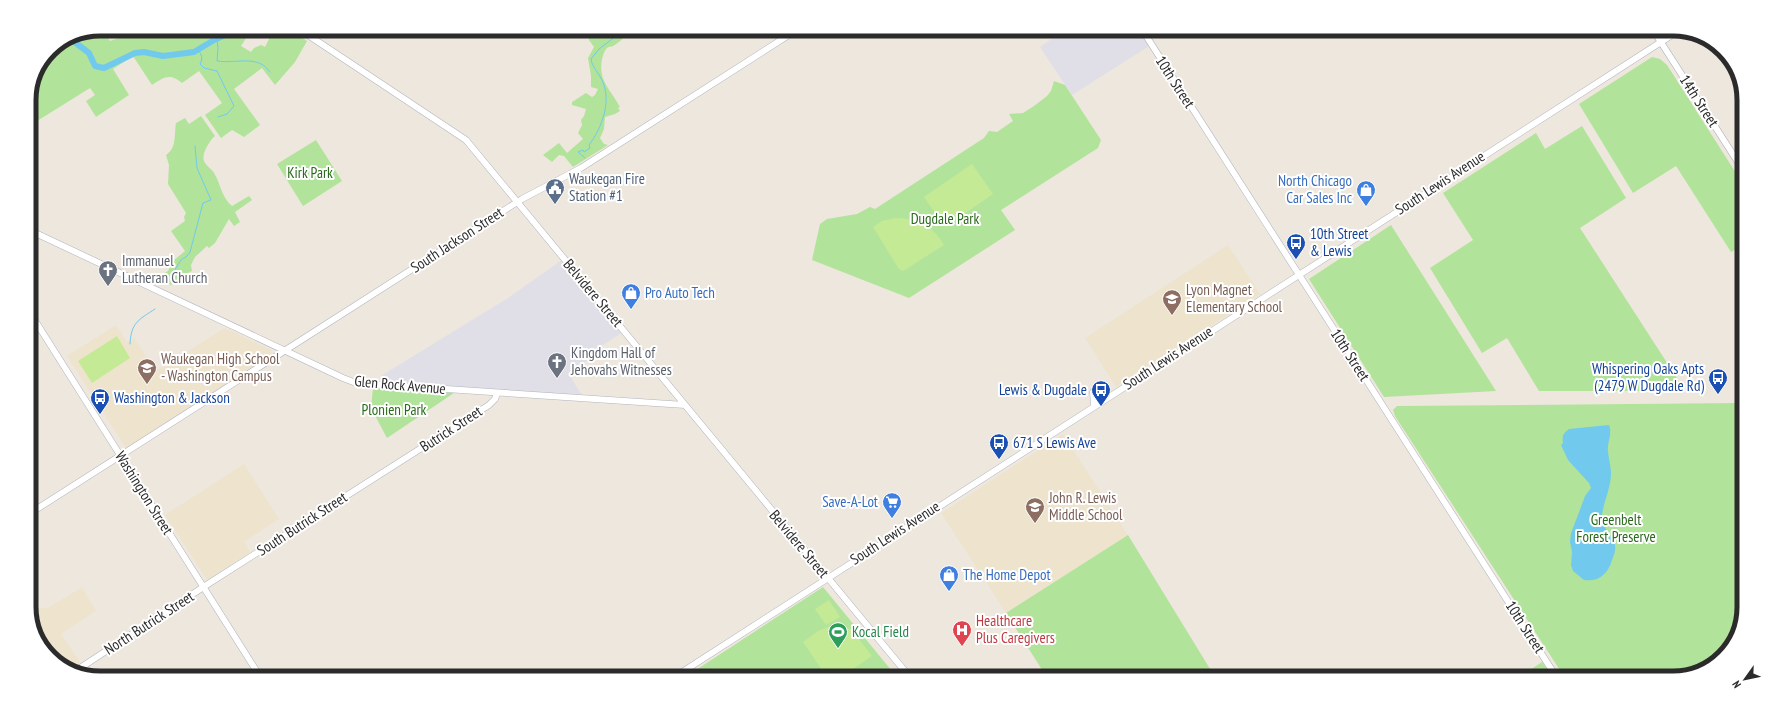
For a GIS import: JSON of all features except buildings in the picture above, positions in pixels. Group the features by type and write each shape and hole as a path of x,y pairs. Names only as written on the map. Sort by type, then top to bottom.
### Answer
{"street":[{"name":"Belvidere Street","path":"308,36 462,136 518,201 904,671"},
{"name":"South Jackson Street","path":"36,510 518,201 581,168 787,36"},
{"name":"10th Street","path":"1146,36 1553,671"},
{"name":"14th Street","path":"1657,36 1737,161"},
{"name":"South Lewis Avenue","path":"684,671 1094,405 1670,36"},
{"name":"Glen Rock Avenue","path":"36,233 356,383 685,405"},
{"name":"Washington Street","path":"36,322 256,671"},
{"path":"1093,392 1094,405"},
{"name":"Butrick Street","path":"400,462 489,405 495,399 497,393"},
{"name":"South Butrick Street","path":"204,587 400,462"},
{"name":"North Butrick Street","path":"80,668 204,587"}],"shaded area":[{"path":"108,36 140,36 110,41"},
{"path":"1056,36 1143,36 1149,46 1072,95 1040,47"},
{"name":"Lyon Magnet Elementary School","path":"1228,245 1260,294 1116,387 1085,338"},
{"path":"562,260 621,333 585,357 588,360 568,373 583,397 384,382 381,376 508,298"},
{"name":"Waukegan High School - Washington Campus","path":"116,325 127,342 134,338 156,371 225,328 271,350 272,354 126,448 67,356"},
{"name":"John R. Lewis Middle School","path":"1063,434 1128,535 1006,613 941,513"},
{"path":"244,464 279,519 244,542 250,552 207,580 165,515"},
{"path":"82,587 96,611 61,634 80,662 74,666 61,658 49,646 41,632 37,620 36,608 48,608"}],"green space":[{"path":"108,36 110,41 122,37 140,36 247,36 241,46 251,52 254,48 261,45 265,47 270,36 300,36 307,41 295,62 275,85 262,68 234,89 260,125 244,137 232,130 221,138 205,115 222,103 199,71 182,83 174,78 167,77 152,85 133,56 113,69 129,95 96,117 86,101 95,95 90,88 36,122 37,87 47,64 64,47 87,37"},
{"path":"588,36 625,36 613,46 607,48 604,52 601,67 603,79 620,107 618,108 620,111 605,117 604,129 600,138 604,144 608,145 573,167 564,156 559,155 552,162 543,155 559,143 567,153 583,139 578,133 582,125 581,120 586,109 572,105 572,102 586,93 592,97 598,89 591,87 588,58 594,47"},
{"path":"1652,57 1660,59 1667,65 1737,175 1737,248 1731,252 1676,166 1633,193 1579,104"},
{"name":"Dugdale Park","path":"1054,81 1065,85 1101,140 1098,148 1001,210 1015,230 909,298 812,260 820,224 827,219 857,214 870,207 875,209 984,138 989,131 997,132 1013,121 1009,114 1023,113 1034,106 1051,91"},
{"path":"201,116 215,136 205,151 203,158 214,173 223,195 232,206 249,196 252,200 235,212 240,222 234,226 229,219 215,243 209,248 207,246 195,257 191,265 192,271 184,275 184,282 178,280 171,285 155,279 168,271 173,261 185,251 171,231 185,221 184,217 186,213 168,184 169,165 166,155 172,149 176,123 185,118 189,124"},
{"path":"1582,126 1626,198 1580,228 1682,386 1682,391 1539,391 1507,338 1482,353 1430,268 1473,240 1443,193 1536,133 1545,149"},
{"name":"Kirk Park","path":"316,140 342,181 303,206 277,164"},
{"path":"972,164 993,194 945,227 924,197"},
{"path":"895,218 918,221 924,224 934,232 944,245 903,271 899,269 873,227 882,221"},
{"path":"1391,225 1496,391 1384,397 1309,279"},
{"path":"117,336 130,358 92,383 78,361"},
{"name":"Plonien Park","path":"373,388 454,393 387,438 371,408"},
{"name":"Greenbelt Forest Preserve","path":"1737,403 1737,608 1734,628 1724,646 1709,660 1690,669 1674,671 1560,671 1395,416 1393,410 1397,406"},
{"path":"1128,535 1211,671 1043,671 1006,613"},
{"path":"823,587 892,671 696,671"},
{"path":"829,600 840,617 826,625 815,609"},
{"name":"Kocal Field","path":"833,625 851,629 872,656 850,671 823,671 803,642 818,631"},
{"path":"1542,662 1548,671 1528,671"}],"water":[{"path":"1609,425 1610,433 1608,449 1611,478 1602,519 1604,526 1615,545 1615,551 1608,569 1602,576 1594,580 1584,580 1573,571 1571,565 1572,552 1570,542 1571,533 1585,496 1591,488 1589,483 1568,460 1561,445 1563,443 1563,435 1569,429"}],"waterway":[{"path":"74,42 89,53 95,66 104,68 135,53 144,52 163,56 194,52 223,36"},
{"path":"585,158 578,152 583,150 584,152 590,148 589,145 598,131 606,105 605,88 591,59 599,49 616,36"},
{"path":"217,39 217,61 253,61 265,66 270,72"},
{"path":"198,50 202,57 200,64 204,68 217,71 234,106 227,114 218,117"},
{"path":"171,276 181,260 190,252 203,203 211,200 197,168 195,146"},
{"path":"130,344 132,331 136,323 155,309"}],"place":[{"name":"Waukegan Fire Station #1","path":"555,205"},
{"name":"North Chicago Car Sales Inc","path":"1366,207"},
{"name":"10th Street & Lewis","path":"1296,260"},
{"name":"Immanuel Lutheran Church","path":"108,287"},
{"name":"Pro Auto Tech","path":"631,310"},
{"name":"Lyon Magnet Elementary School","path":"1172,316"},
{"name":"Kingdom Hall of Jehovahs Witnesses","path":"557,379"},
{"name":"Waukegan High School - Washington Campus","path":"147,385"},
{"name":"Whispering Oaks Apts (2479 W Dugdale Rd)","path":"1718,395"},
{"name":"Lewis & Dugdale","path":"1101,407"},
{"name":"Washington & Jackson","path":"100,415"},
{"name":"671 S Lewis Ave","path":"999,460"},
{"name":"Save-A-Lot","path":"892,519"},
{"name":"John R. Lewis Middle School","path":"1035,524"},
{"name":"The Home Depot","path":"949,592"},
{"name":"Healthcare Plus Caregivers","path":"962,647"},
{"name":"Kocal Field","path":"838,649"}]}
